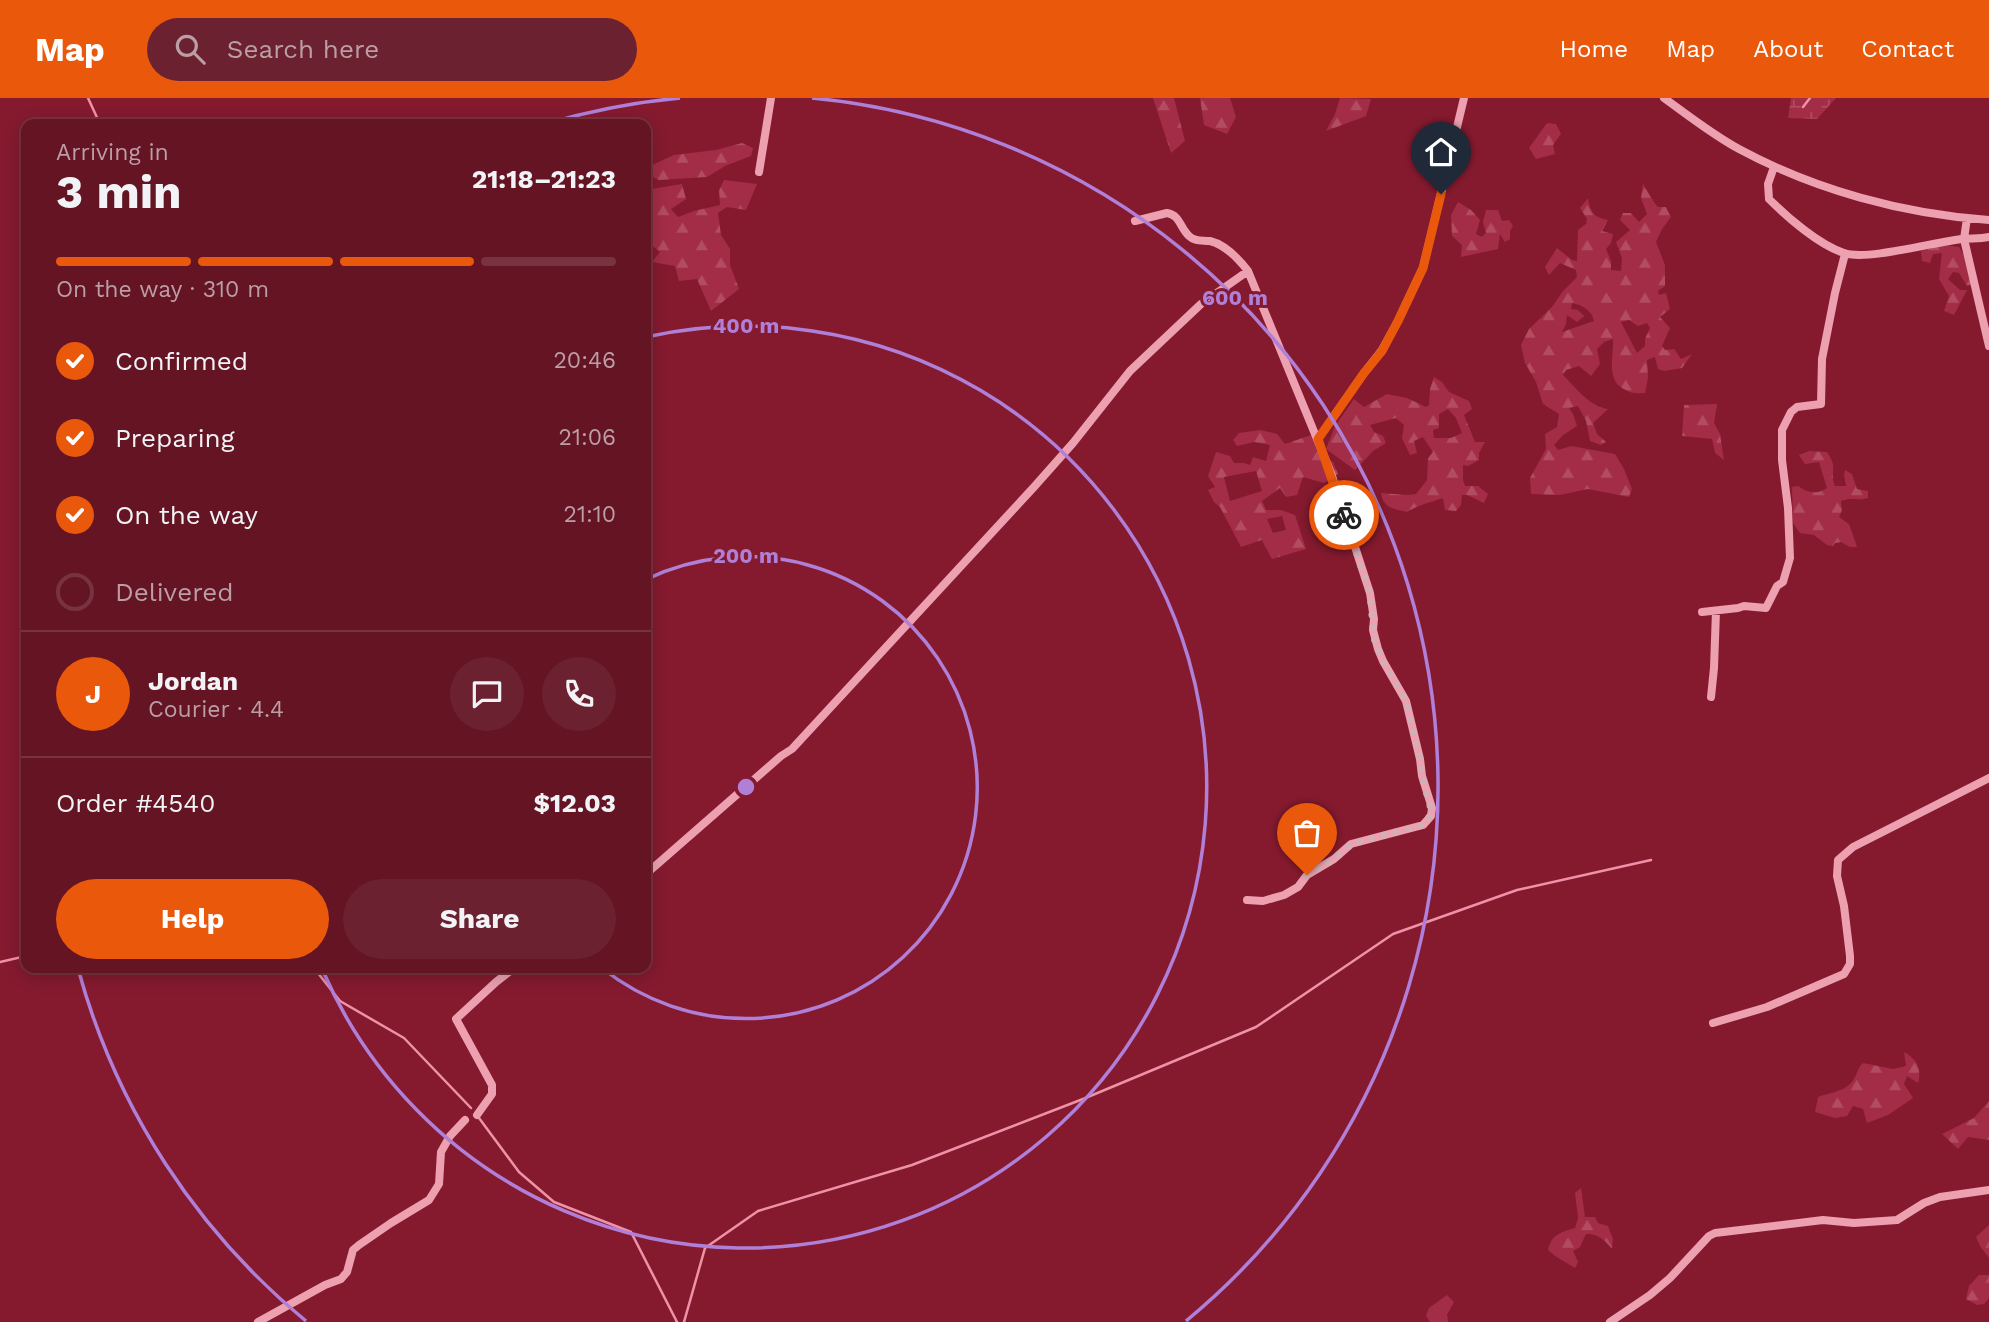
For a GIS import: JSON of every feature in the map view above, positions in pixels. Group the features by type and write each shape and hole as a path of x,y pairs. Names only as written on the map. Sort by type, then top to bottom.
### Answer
{"street":[{"path":"759,172 771,98"},
{"path":"1318,439 1382,351 1423,268 1464,98"},
{"path":"1664,98 1726,141 1796,176 1907,209 1989,219"},
{"path":"1774,167 1768,184 1769,200 1813,236 1845,254 1873,254 1989,236"},
{"path":"1135,221 1172,214 1189,237 1212,242 1231,252 1248,271 1331,473 1370,593 1374,638 1383,661 1406,701 1432,813 1423,825 1351,844 1334,859 1307,875 1298,887 1284,895 1263,901 1247,901"},
{"path":"1967,218 1964,239 1989,346"},
{"path":"1702,612 1744,606 1767,608 1777,586 1785,579 1790,550 1782,430 1791,412 1797,407 1821,404 1822,359 1845,254"},
{"path":"651,870 792,749 1034,487 1130,371 1202,304 1248,271"},
{"path":"1711,697 1716,611"},
{"path":"1713,1023 1768,1007 1844,974 1850,964 1850,956 1837,876 1838,860 1853,848 1989,778"},
{"path":"477,1115 492,1094 492,1086 456,1019 508,973"},
{"path":"258,1322 341,1279 347,1272 353,1250 429,1200 439,1184 441,1152 450,1136 465,1120"},
{"path":"1610,1322 1660,1287 1715,1233 1823,1220 1854,1223 1897,1220 1924,1203 1940,1197 1989,1190"}],"green space":[{"path":"1153,98 1174,98 1185,141 1171,153"},
{"path":"1200,98 1230,98 1236,117 1227,134 1204,125"},
{"path":"1340,98 1371,99 1366,116 1326,131 1335,114"},
{"path":"1791,98 1836,98 1817,119 1788,118"},
{"path":"1547,123 1556,124 1561,134 1553,145 1555,154 1536,159 1529,148"},
{"path":"742,143 753,148 751,156 725,166 707,177 659,180 651,176 651,166 674,155 716,150"},
{"path":"724,180 757,184 746,210 727,207 718,213 721,235 730,249 730,265 739,289 711,311 697,279 679,281 675,266 652,262 660,252 651,245 651,189 682,184 686,199 671,209 678,217 720,205 719,190"},
{"path":"1643,184 1658,207 1666,207 1671,217 1656,242 1665,265 1665,286 1658,291 1659,295 1666,293 1670,309 1660,317 1670,328 1662,346 1665,350 1674,349 1681,359 1692,354 1682,368 1664,371 1658,369 1655,357 1647,360 1645,393 1630,392 1617,384 1612,372 1613,339 1604,342 1597,349 1600,364 1591,376 1579,366 1566,370 1563,375 1583,396 1595,405 1608,409 1593,423 1597,434 1606,442 1601,445 1590,441 1586,421 1578,406 1569,408 1577,426 1554,445 1558,450 1571,446 1615,454 1632,489 1629,497 1588,489 1560,495 1531,494 1530,478 1546,449 1545,434 1557,427 1559,414 1543,404 1536,382 1525,363 1521,345 1529,329 1577,277 1576,270 1560,263 1549,275 1545,267 1557,248 1577,261 1578,230 1586,224 1587,219 1580,208 1588,198 1594,213 1608,220 1602,231 1613,234 1606,249 1611,270 1621,271 1622,258 1616,242 1630,230 1620,220 1623,213 1631,213 1639,222 1647,214 1641,198","holes":["1572,303 1586,309 1594,321 1562,332 1567,315 1577,322 1584,316 1578,310 1571,309","1629,320 1638,326 1647,323 1650,328 1645,346 1637,353 1621,322"]},
{"path":"1458,202 1480,220 1476,234 1482,237 1486,233 1483,222 1486,210 1498,210 1502,221 1509,220 1513,226 1510,239 1505,242 1500,234 1498,249 1461,257 1462,245 1452,236 1451,215"},
{"path":"1944,245 1959,247 1966,259 1972,284 1967,286 1959,273 1953,272 1948,279 1960,290 1967,290 1954,315 1944,311 1949,296 1939,279 1942,253 1933,254 1930,263 1922,261 1921,251"},
{"path":"1434,377 1442,382 1449,392 1469,401 1472,409 1464,415 1475,442 1485,442 1479,453 1479,460 1468,466 1463,465 1463,480 1465,486 1478,486 1488,494 1484,503 1462,495 1461,505 1456,511 1445,510 1443,498 1407,512 1387,505 1381,493 1416,494 1427,480 1428,458 1433,452 1423,437 1414,441 1417,453 1410,455 1402,438 1404,425 1396,418 1370,425 1374,432 1383,436 1386,443 1373,451 1355,470 1326,449 1335,426 1354,399 1364,407 1387,394 1407,398 1426,407 1429,405","holes":["1448,409 1456,418 1462,433 1451,438 1434,438 1433,430 1439,428 1439,414"]},
{"path":"1717,404 1714,423 1720,434 1724,460 1715,453 1712,439 1682,436 1684,405"},
{"path":"1260,430 1277,434 1285,444 1314,434 1321,455 1333,462 1338,474 1324,483 1303,477 1297,495 1286,497 1280,488 1262,501 1266,510 1281,510 1295,515 1306,549 1272,559 1262,540 1241,547 1220,507 1214,502 1208,490 1215,487 1208,476 1216,452 1230,456 1234,463 1250,465 1253,457 1266,461 1270,445 1254,442 1237,446 1233,440 1239,433","holes":["1256,471 1262,491 1230,501 1224,477","1282,516 1286,530 1273,533 1267,519"]},
{"path":"1809,451 1827,452 1833,467 1835,486 1846,486 1845,470 1852,474 1857,489 1868,491 1868,498 1841,501 1842,510 1839,517 1849,524 1857,547 1841,542 1833,546 1827,545 1814,535 1800,533 1793,523 1792,487 1798,486 1812,492 1827,488 1819,462 1805,464 1799,455"},
{"path":"1904,1052 1917,1065 1918,1083 1907,1076 1904,1084 1913,1098 1888,1115 1867,1123 1863,1109 1853,1106 1847,1116 1835,1118 1815,1112 1818,1097 1848,1086 1863,1063 1893,1069 1906,1066"},
{"path":"1989,1101 1989,1140 1968,1137 1958,1149 1942,1134 1974,1118"},
{"path":"1581,1188 1585,1217 1595,1217 1598,1223 1608,1226 1613,1239 1612,1249 1600,1238 1586,1234 1580,1247 1573,1251 1578,1262 1575,1268 1548,1250 1557,1235 1575,1228 1578,1218 1575,1193"},
{"path":"1989,1225 1989,1258 1976,1237"},
{"path":"1979,1275 1989,1276 1989,1298 1984,1304 1977,1305 1966,1299 1969,1286"},
{"path":"1447,1295 1454,1302 1447,1315 1448,1322 1430,1322 1426,1316 1429,1308"}],"waterway":[{"path":"88,98 98,119"},
{"path":"1803,107 1810,98"},
{"path":"684,1322 705,1248 758,1211 912,1165 1083,1099 1256,1027 1393,934 1517,890 1651,860"},
{"path":"0,962 21,957"},
{"path":"318,973 340,1001 404,1038 471,1108"},
{"path":"479,1118 519,1172 554,1202 631,1232 677,1322"}],"way so far":[{"path":"1307,875 1334,859 1351,844 1423,825 1432,813 1404,694 1383,661 1374,638 1370,593 1344,515"}],"route":[{"path":"1344,515 1318,439 1382,351 1398,321 1423,268 1441,194"}]}
